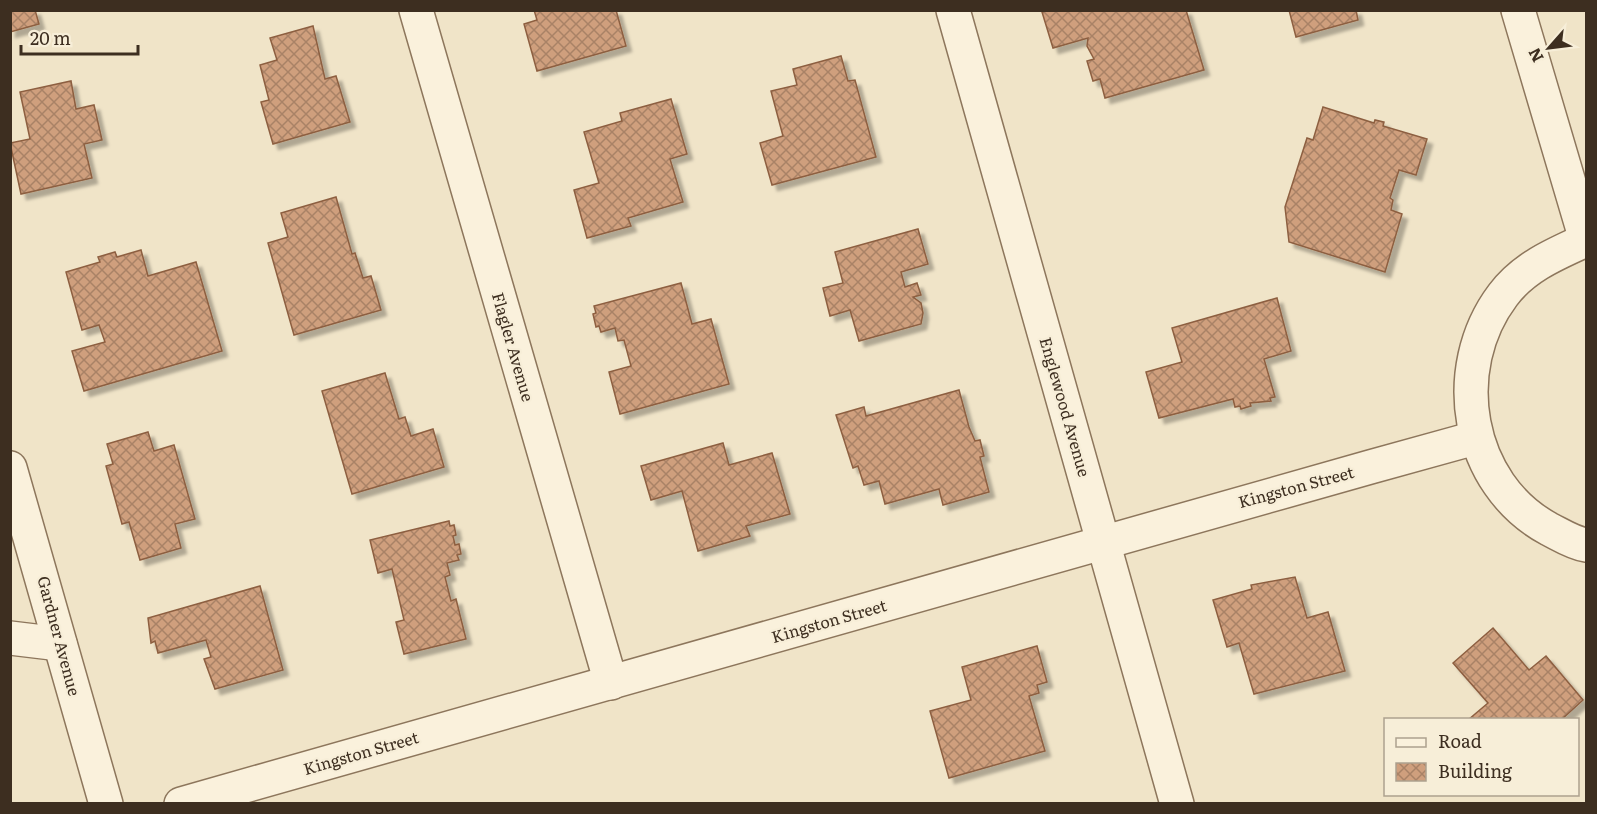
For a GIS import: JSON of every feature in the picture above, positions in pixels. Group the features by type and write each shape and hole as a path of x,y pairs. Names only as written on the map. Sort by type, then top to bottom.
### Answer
{"street":[{"name":"Flagler Avenue","path":"416,10 611,683"},
{"name":"Englewood Avenue","path":"953,10 1178,804"},
{"path":"1518,10 1587,240 1540,260 1503,294 1479,338 1469,388 1475,438 1497,483 1532,519 1576,543 1587,545"},
{"name":"Kingston Street","path":"181,804 967,582 1102,540 1475,438"},
{"name":"Gardner Avenue","path":"10,468 106,804"},
{"path":"10,638 60,644"}],"building":[{"path":"10,10 35,10 39,24 10,32"},
{"path":"534,10 616,10 626,46 537,71 524,24 537,20"},
{"path":"1049,10 1186,10 1204,70 1105,98 1100,79 1093,81 1087,61 1094,59 1087,46 1088,38 1053,48 1042,12"},
{"path":"1289,10 1356,10 1358,20 1296,37"},
{"path":"313,26 325,79 336,76 350,122 273,144 261,102 269,100 260,65 277,60 270,38"},
{"path":"841,56 848,81 855,80 876,157 772,185 760,143 783,136 771,91 797,85 793,69"},
{"path":"71,81 76,109 94,105 102,140 84,144 92,178 21,194 10,143 30,139 20,92"},
{"path":"671,99 687,154 670,159 683,202 628,218 631,226 587,238 574,190 599,183 584,132 622,121 620,113"},
{"path":"1323,107 1374,123 1375,120 1384,122 1383,126 1427,139 1416,175 1399,170 1390,198 1393,200 1391,210 1402,214 1385,272 1289,242 1285,207 1307,138 1313,140"},
{"path":"336,197 352,254 355,253 363,278 371,276 381,310 294,335 268,243 288,237 281,213"},
{"path":"918,229 928,264 901,272 905,287 917,283 921,295 913,297 921,303 923,313 921,324 859,341 850,310 830,316 823,288 843,283 835,252"},
{"path":"141,250 148,276 196,262 222,351 84,391 72,351 105,342 99,325 82,330 66,272 100,262 98,257 115,252 117,257"},
{"path":"681,283 692,324 711,319 729,384 620,414 609,372 631,366 624,340 618,341 615,328 601,332 599,326 596,327 594,306"},
{"path":"1277,298 1291,351 1264,359 1275,397 1270,398 1271,401 1250,403 1251,406 1241,409 1240,406 1235,407 1233,399 1159,418 1146,372 1182,362 1172,328"},
{"path":"385,373 399,419 405,417 411,436 433,429 444,467 352,494 322,391"},
{"path":"959,390 969,427 975,441 980,440 984,456 980,457 989,492 943,505 939,489 885,504 879,481 864,485 858,466 853,468 836,415 864,407 866,416"},
{"path":"148,432 154,451 174,445 195,519 175,524 181,548 140,560 129,522 122,524 106,466 113,464 107,444"},
{"path":"723,443 729,465 772,453 790,514 746,526 750,536 698,551 682,491 651,500 641,466"},
{"path":"449,521 450,526 454,525 455,545 459,544 461,554 457,555 459,560 447,563 450,575 445,577 451,601 456,599 466,639 404,654 396,622 404,620 392,569 378,573 370,540"},
{"path":"1295,577 1307,618 1328,612 1345,671 1254,694 1239,643 1227,647 1213,600 1252,589 1251,585"},
{"path":"260,586 283,670 215,689 204,659 211,657 206,640 158,653 155,641 151,643 148,618"},
{"path":"1493,628 1529,670 1546,656 1583,700 1563,718 1470,718 1488,703 1453,663"},
{"path":"1037,646 1047,682 1037,685 1039,693 1029,696 1045,751 949,778 930,711 971,700 962,667"}]}
